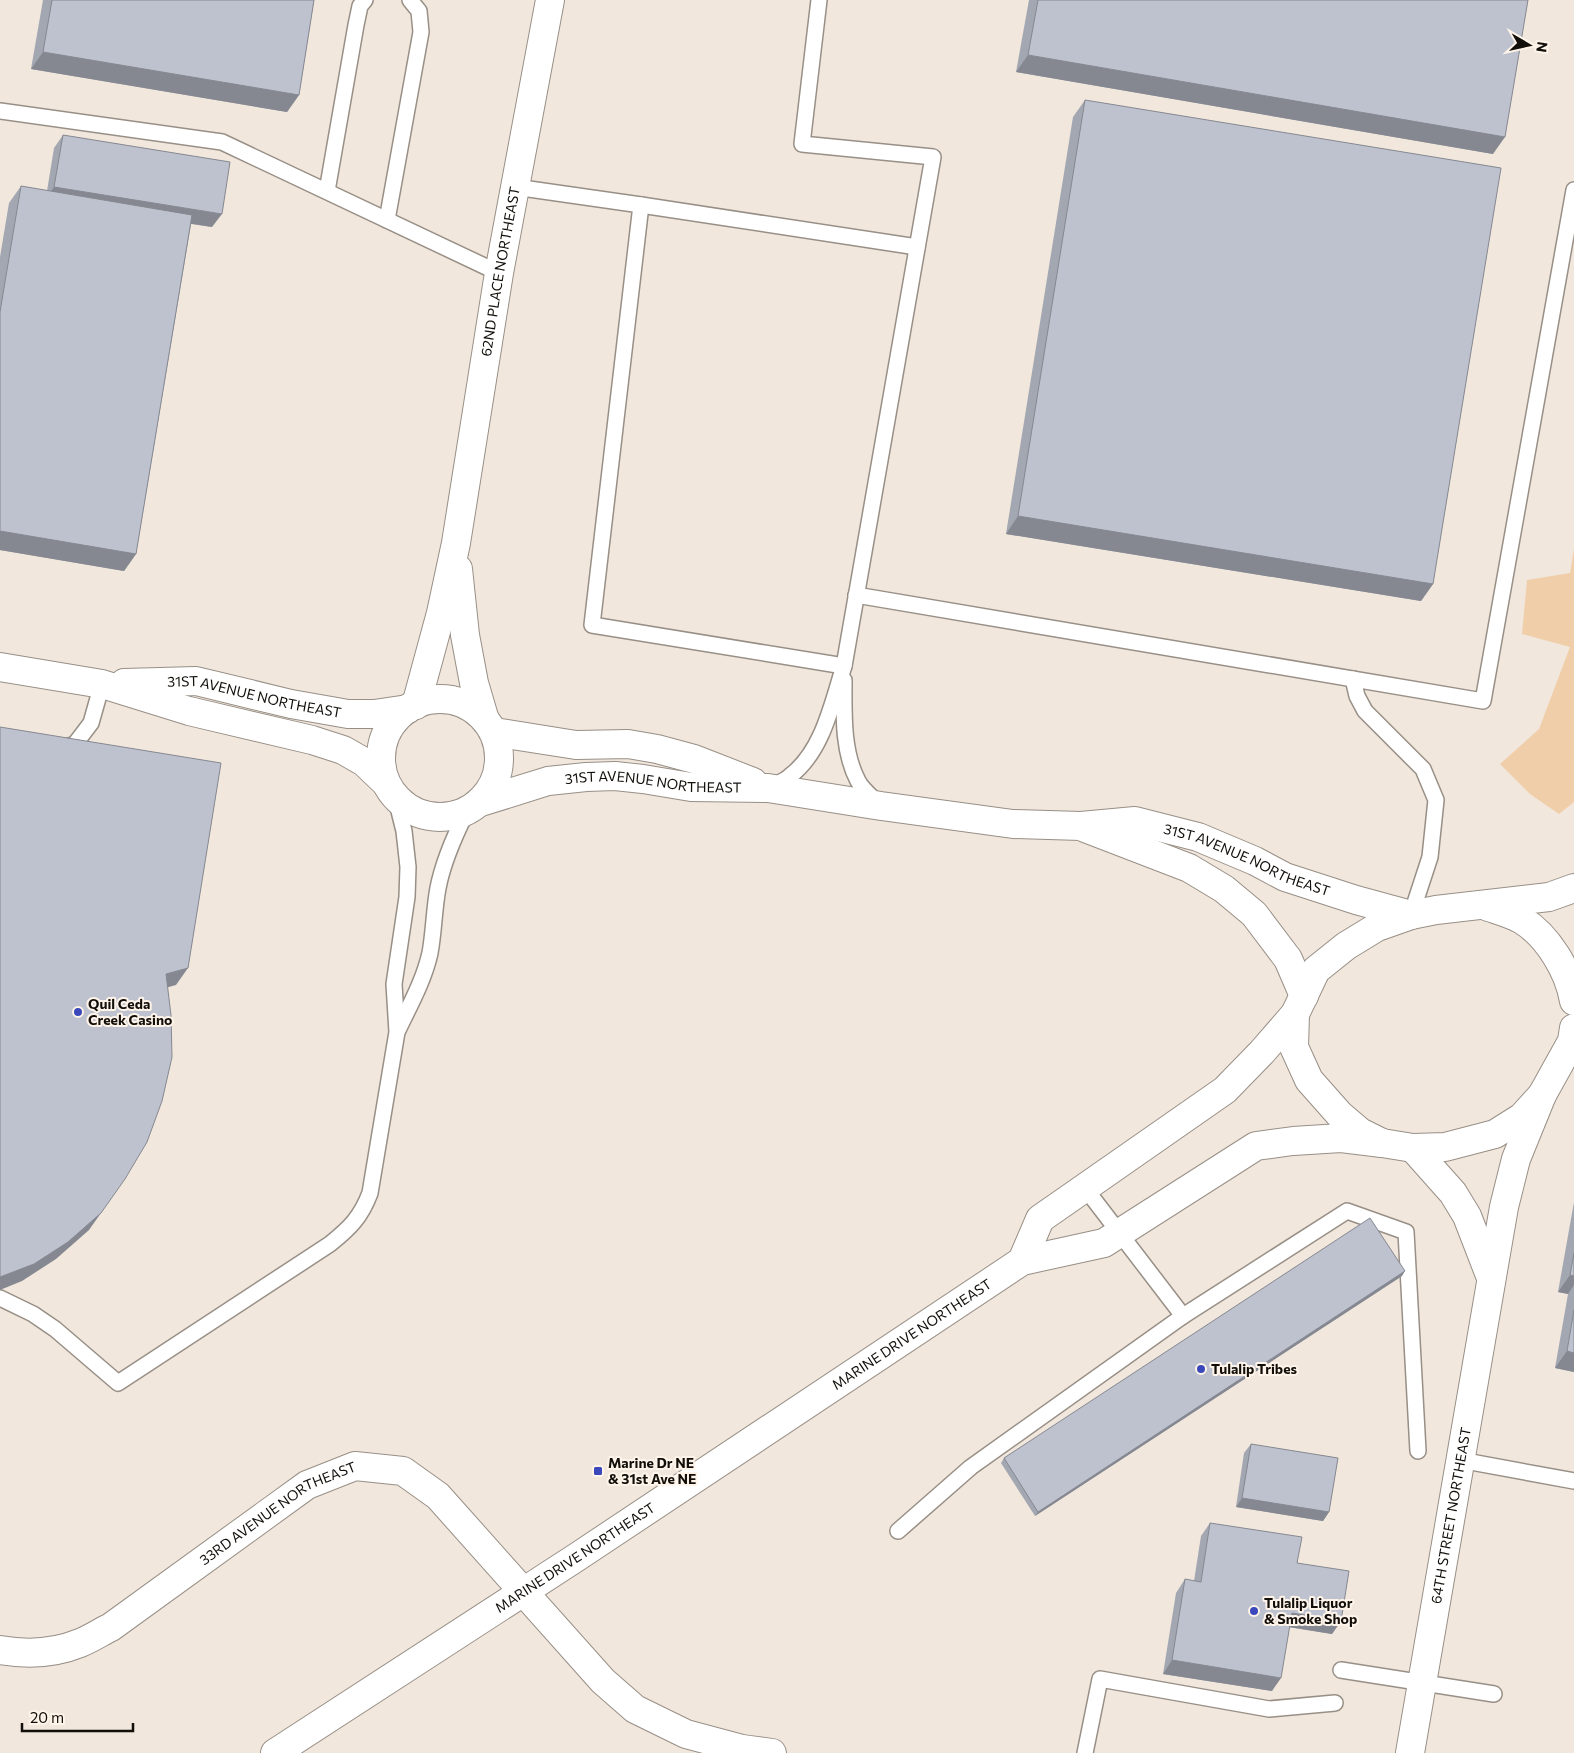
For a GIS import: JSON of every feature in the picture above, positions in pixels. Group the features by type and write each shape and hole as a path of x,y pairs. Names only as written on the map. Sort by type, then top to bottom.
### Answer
{"street":[{"name":"62ND PLACE NORTHEAST","path":"412,707 441,612 456,543 499,274 550,0"},
{"name":"62ND PLACE NORTHEAST","path":"456,543 465,635 474,683 489,724"},
{"name":"31ST AVENUE NORTHEAST","path":"0,667 102,684 189,711 312,740 343,750 364,762 391,790"},
{"name":"31ST AVENUE NORTHEAST","path":"102,684 196,682 292,704 348,714 374,714 412,707"},
{"path":"447,698 467,705 489,724 500,750 499,769 493,787 474,807 448,818 429,817 411,811 391,790 380,762 383,741 392,723 412,707 426,700 447,698"},
{"name":"31ST AVENUE NORTHEAST","path":"489,724 576,745 628,744 657,749 694,759 768,788"},
{"name":"31ST AVENUE NORTHEAST","path":"474,807 548,781 615,776 691,787 768,788 1013,824 1081,826 1135,821 1198,837 1254,861 1285,877 1356,900 1411,915"},
{"name":"31ST AVENUE NORTHEAST","path":"1081,826 1189,868 1224,888 1254,914 1288,959 1299,1005"},
{"path":"1022,1261 1040,1219 1225,1090 1262,1052 1299,1005 1316,970 1346,946 1377,927 1411,915 1436,910 1549,897 1574,888"},
{"path":"1484,905 1522,920 1541,937 1557,956 1572,988 1574,1001"},
{"path":"1299,1005 1294,1047 1309,1080 1340,1115 1360,1132 1382,1143"},
{"path":"1542,1095 1573,1035"},
{"name":"MARINE DRIVE NORTHEAST","path":"275,1753 523,1592 1022,1261 1104,1243 1256,1146 1293,1141 1341,1138 1413,1148 1445,1147 1495,1134 1522,1117 1542,1095"},
{"name":"64TH STREET NORTHEAST","path":"1410,1753 1504,1207 1516,1159 1542,1095"},
{"path":"1413,1148 1452,1194 1466,1216 1491,1278"},
{"name":"33RD AVENUE NORTHEAST","path":"0,1650 22,1654 48,1652 80,1644 111,1627 307,1485 355,1466 403,1471 438,1496 603,1681 635,1709 686,1734 741,1751 772,1753"}],"lane":[{"path":"327,191 356,25 360,6 365,0"},
{"path":"387,220 420,32 420,11 410,0"},
{"path":"768,788 790,776 809,757 825,723 844,666 933,157 802,144 819,0"},
{"path":"0,111 222,142 499,274"},
{"path":"515,187 917,247"},
{"path":"856,595 1483,701 1574,190"},
{"path":"641,205 592,625 844,666"},
{"path":"844,666 844,711 848,756 858,782 881,806"},
{"path":"1352,679 1357,696 1365,711 1423,769 1436,800 1430,857 1411,915"},
{"path":"48,750 57,750 75,744 91,722 102,684"},
{"path":"0,1298 33,1314 56,1329 118,1384 330,1244 351,1227 364,1210 370,1193 397,1032 394,984 407,897 408,867 404,831 391,790"},
{"path":"397,1032 422,978 430,953 442,871 454,838 474,807"},
{"path":"1085,1188 1182,1316"},
{"path":"898,1530 971,1467 1182,1316 1347,1211 1406,1232 1418,1451"},
{"path":"1460,1460 1566,1479 1574,1486"},
{"path":"1341,1670 1494,1694"},
{"path":"1085,1753 1100,1679 1269,1708 1335,1703"}],"shaded area":[{"path":"1574,549 1574,802 1559,814 1530,794 1500,764 1539,729 1570,647 1522,634 1527,580 1570,573"}],"building":[{"path":"52,0 314,0 299,95 43,52"},
{"path":"1038,0 1528,0 1505,137 1028,55"},
{"path":"1085,100 1501,168 1433,584 1018,516"},
{"path":"63,135 230,162 222,214 54,187"},
{"path":"21,186 192,215 136,554 0,531 0,312"},
{"name":"Quil Ceda Creek Casino","path":"0,727 221,763 188,968 166,974 171,1015 172,1057 162,1101 147,1142 125,1179 101,1213 68,1242 34,1264 0,1277"},
{"name":"Tulalip Tribes","path":"1370,1218 1405,1271 1038,1512 1004,1458"},
{"path":"1574,1253 1574,1276 1570,1275"},
{"path":"1574,1310 1574,1353 1567,1351"},
{"path":"1251,1444 1338,1458 1329,1512 1242,1498"},
{"name":"Tulalip Liquor & Smoke Shop","path":"1210,1523 1302,1537 1297,1563 1349,1571 1341,1621 1292,1613 1281,1678 1172,1660 1185,1579 1201,1582"}],"place":[{"name":"Quil Ceda Creek Casino","path":"78,1012"},
{"name":"Tulalip Tribes","path":"1201,1369"},
{"name":"Marine Dr NE & 31st Ave NE","path":"598,1471"},
{"name":"Tulalip Liquor & Smoke Shop","path":"1254,1611"}]}
